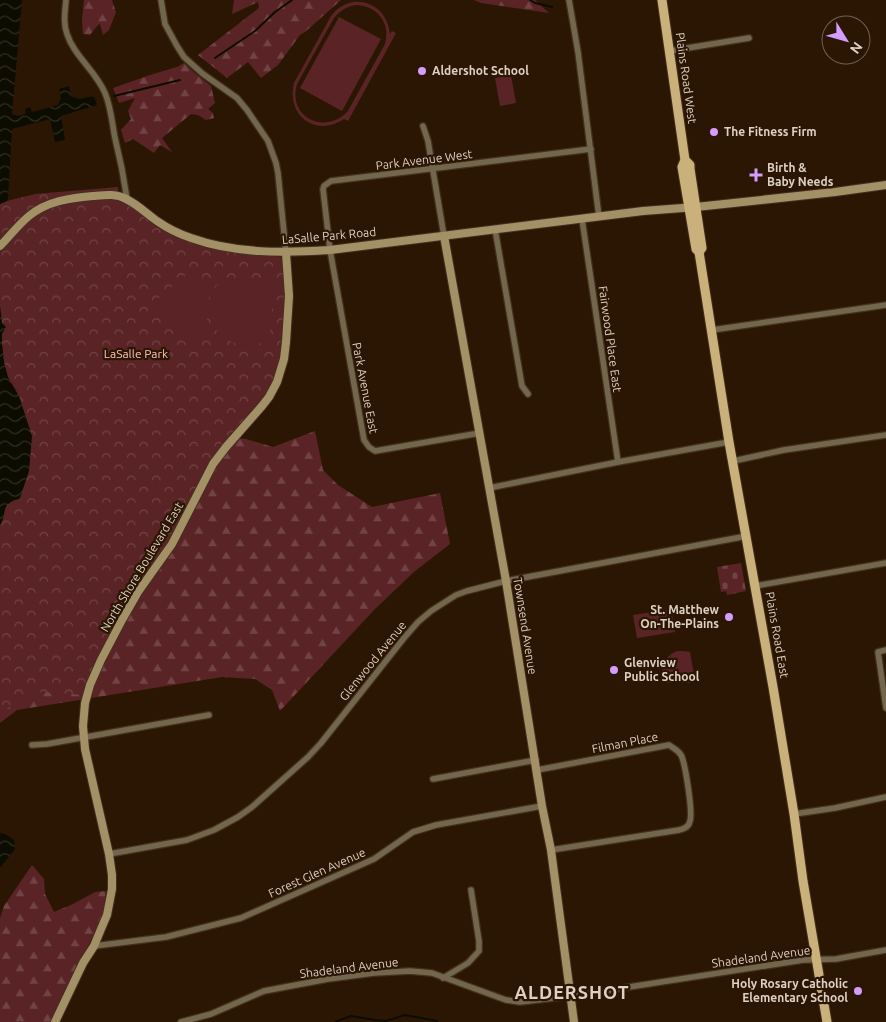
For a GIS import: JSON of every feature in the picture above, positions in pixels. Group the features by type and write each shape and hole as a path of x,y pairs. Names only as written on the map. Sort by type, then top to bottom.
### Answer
{"main road":[{"name":"Plains Road West","path":"662,0 685,160 682,166 692,207"},
{"name":"Plains Road East","path":"692,207 696,248 699,252 729,442 773,687 827,1022"}],"street":[{"path":"66,0 64,21 67,35 97,79 110,108 127,199"},
{"path":"161,0 165,24 184,56 203,74 237,98 268,141 278,173 286,252"},
{"path":"569,0 599,217"},
{"path":"669,51 749,38"},
{"path":"424,126 444,236"},
{"name":"Park Avenue West","path":"330,250 323,192 324,186 331,181 591,149"},
{"name":"LaSalle Park Road","path":"0,246 29,216 45,206 56,201 105,195 116,195 127,199 170,229 216,246 248,251 286,252 330,250 643,211 835,192 886,185"},
{"name":"Fairwood Place East","path":"582,219 618,462"},
{"path":"495,230 522,386 528,394"},
{"name":"Townsend Avenue","path":"444,236 506,581 542,806 551,850 574,1022"},
{"name":"Park Avenue East","path":"330,250 364,440 369,447 375,451 385,450 480,433"},
{"name":"North Shore Boulevard East","path":"55,1022 94,946 107,914 112,889 109,854 85,749 83,726 85,703 90,685 122,620 138,592 172,544 213,464 262,406 277,382 284,359 286,342 289,296 286,252"},
{"path":"712,330 886,305"},
{"path":"733,461 784,450 886,435"},
{"path":"489,488 729,442"},
{"name":"Glenwood Avenue","path":"109,854 187,840 214,830 252,807 308,757 418,622 456,595 506,581 747,536"},
{"path":"755,586 886,563"},
{"path":"886,650 878,652 886,708"},
{"path":"32,745 209,715"},
{"name":"Filman Place","path":"537,770 668,745 677,750 683,758 691,811 690,822 686,828 551,850"},
{"path":"434,779 536,760"},
{"path":"794,814 886,798"},
{"name":"Forest Glen Avenue","path":"94,946 166,938 241,918 374,858 413,832 436,825 542,806"},
{"path":"443,978 468,963 479,951 471,890"},
{"name":"Shadeland Avenue","path":"181,1022 211,1014 264,991 328,979 374,973 410,971 432,973 506,1000 520,1002 571,996 803,960 836,959 886,950"}],"green space":[{"path":"84,0 112,0 116,12 109,30 103,35 100,24 90,35 83,34"},
{"path":"234,0 341,0 300,35 278,65 261,78 248,62 227,78 198,55 259,8 258,2 232,14"},
{"path":"474,0 535,0 549,13 481,3"},
{"path":"353,2 367,3 373,6 383,15 390,34 392,31 396,33 348,121 344,119 323,126 313,124 305,120 294,105 294,83 331,16 344,5","holes":["364,6 381,17 386,30 385,44 348,111 339,118 329,122 319,122 310,119 303,114 298,106 295,96 297,84 334,18 347,7"]},
{"path":"339,17 381,39 342,111 300,88"},
{"path":"184,63 211,86 215,103 208,109 213,113 214,118 206,120 198,115 191,114 162,138 172,152 160,145 154,153 133,139 125,143 121,130 131,119 128,111 135,98 119,103 113,88"},
{"path":"511,75 516,103 500,106 495,78"},
{"name":"LaSalle Park","path":"118,187 119,199 125,201 170,233 282,258 286,292 278,368 271,388 237,429 167,547 84,695 41,692 0,712 0,524 4,520 6,507 17,500 19,396 8,377 2,342 2,334 5,327 2,323 0,306 0,204 35,194"},
{"path":"129,196 141,204 149,220 222,437 246,439 273,447 315,431 323,470 338,485 372,507 440,493 450,544 415,571 374,610 280,711 272,690 255,679 222,677 17,710 0,723 2,334 0,306"},
{"path":"192,270 203,284 210,301 214,289 222,279 271,282 274,286 269,339 252,345 232,342 221,335 213,325 209,313 202,330 189,344 154,305 154,302"},
{"path":"741,563 746,591 727,595 726,591 721,592 717,567"},
{"path":"671,609 675,632 637,638 633,615"},
{"path":"677,651 690,652 695,680 693,683 665,683 662,668 665,660"},
{"path":"32,865 44,879 45,894 54,912 95,892 106,891 103,916 50,1022 0,1022 0,918 4,906"}],"water":[{"path":"0,0 22,0 12,114 16,116 21,115 26,113 25,109 30,107 32,112 58,105 61,98 59,89 69,86 71,96 79,99 94,96 97,105 61,116 65,140 55,142 50,119 12,129 8,199 0,204"},
{"path":"0,306 2,323 6,327 2,334 4,362 8,377 19,396 32,436 29,471 20,498 8,504 0,525"},
{"path":"0,833 14,840 15,849 0,868"}],"waterway":[{"path":"215,58 255,31 275,12 292,0"},
{"path":"530,0 552,7"},
{"path":"114,96 180,80"},
{"path":"335,1022 351,1016 386,1021 405,1015 437,1021"}],"place":[{"name":"Aldershot School","path":"422,71"},
{"name":"The Fitness Firm","path":"714,132"},
{"name":"Birth & Baby Needs","path":"756,175"},
{"name":"St. Matthew On-The-Plains","path":"729,617"},
{"name":"Glenview Public School","path":"614,670"},
{"name":"Holy Rosary Catholic Elementary School","path":"858,991"}],"district":[{"name":"ALDERSHOT","path":"572,993"}]}
